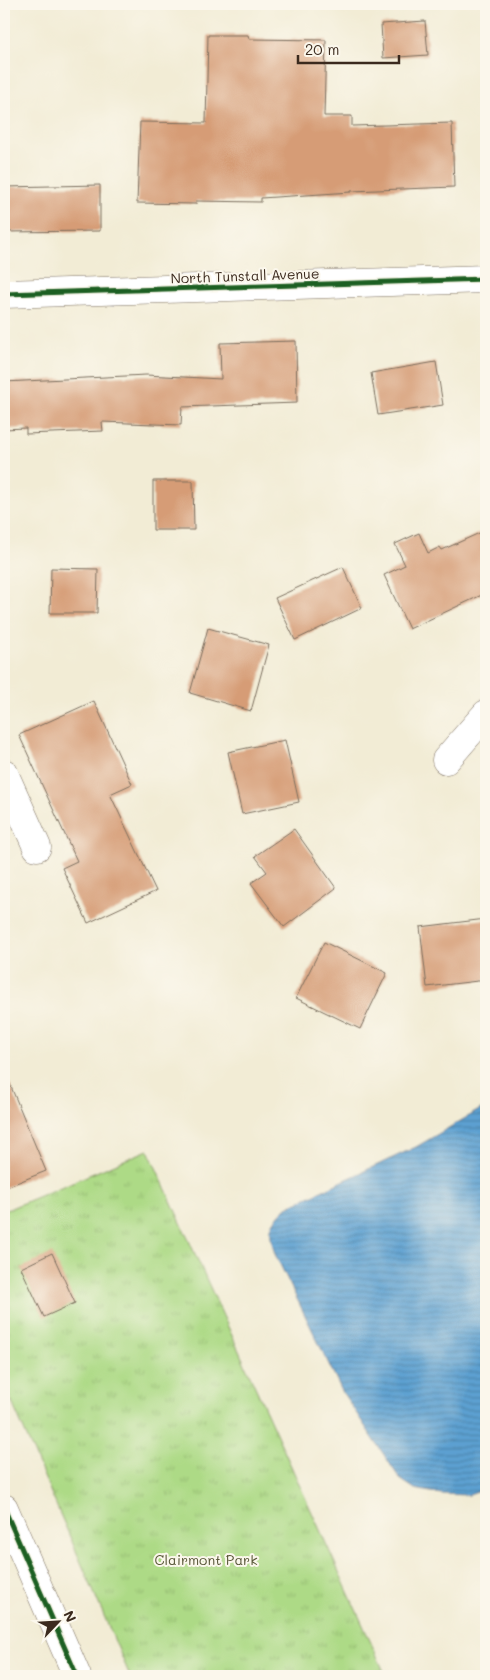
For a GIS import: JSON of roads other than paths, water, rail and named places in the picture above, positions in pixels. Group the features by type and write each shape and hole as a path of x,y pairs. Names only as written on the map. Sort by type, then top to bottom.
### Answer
{"street":[{"name":"North Tunstall Avenue","path":"4,294 486,280"},
{"path":"446,760 486,714"},
{"path":"4,773 37,847"},
{"path":"4,1508 77,1676"}],"water":[{"path":"486,1106 486,1489 469,1495 441,1494 415,1489 400,1479 343,1393 275,1254 271,1239 271,1228 276,1218 287,1207 416,1147"}],"park label":[{"name":"Clairmont Park","path":"206,1560"}]}
